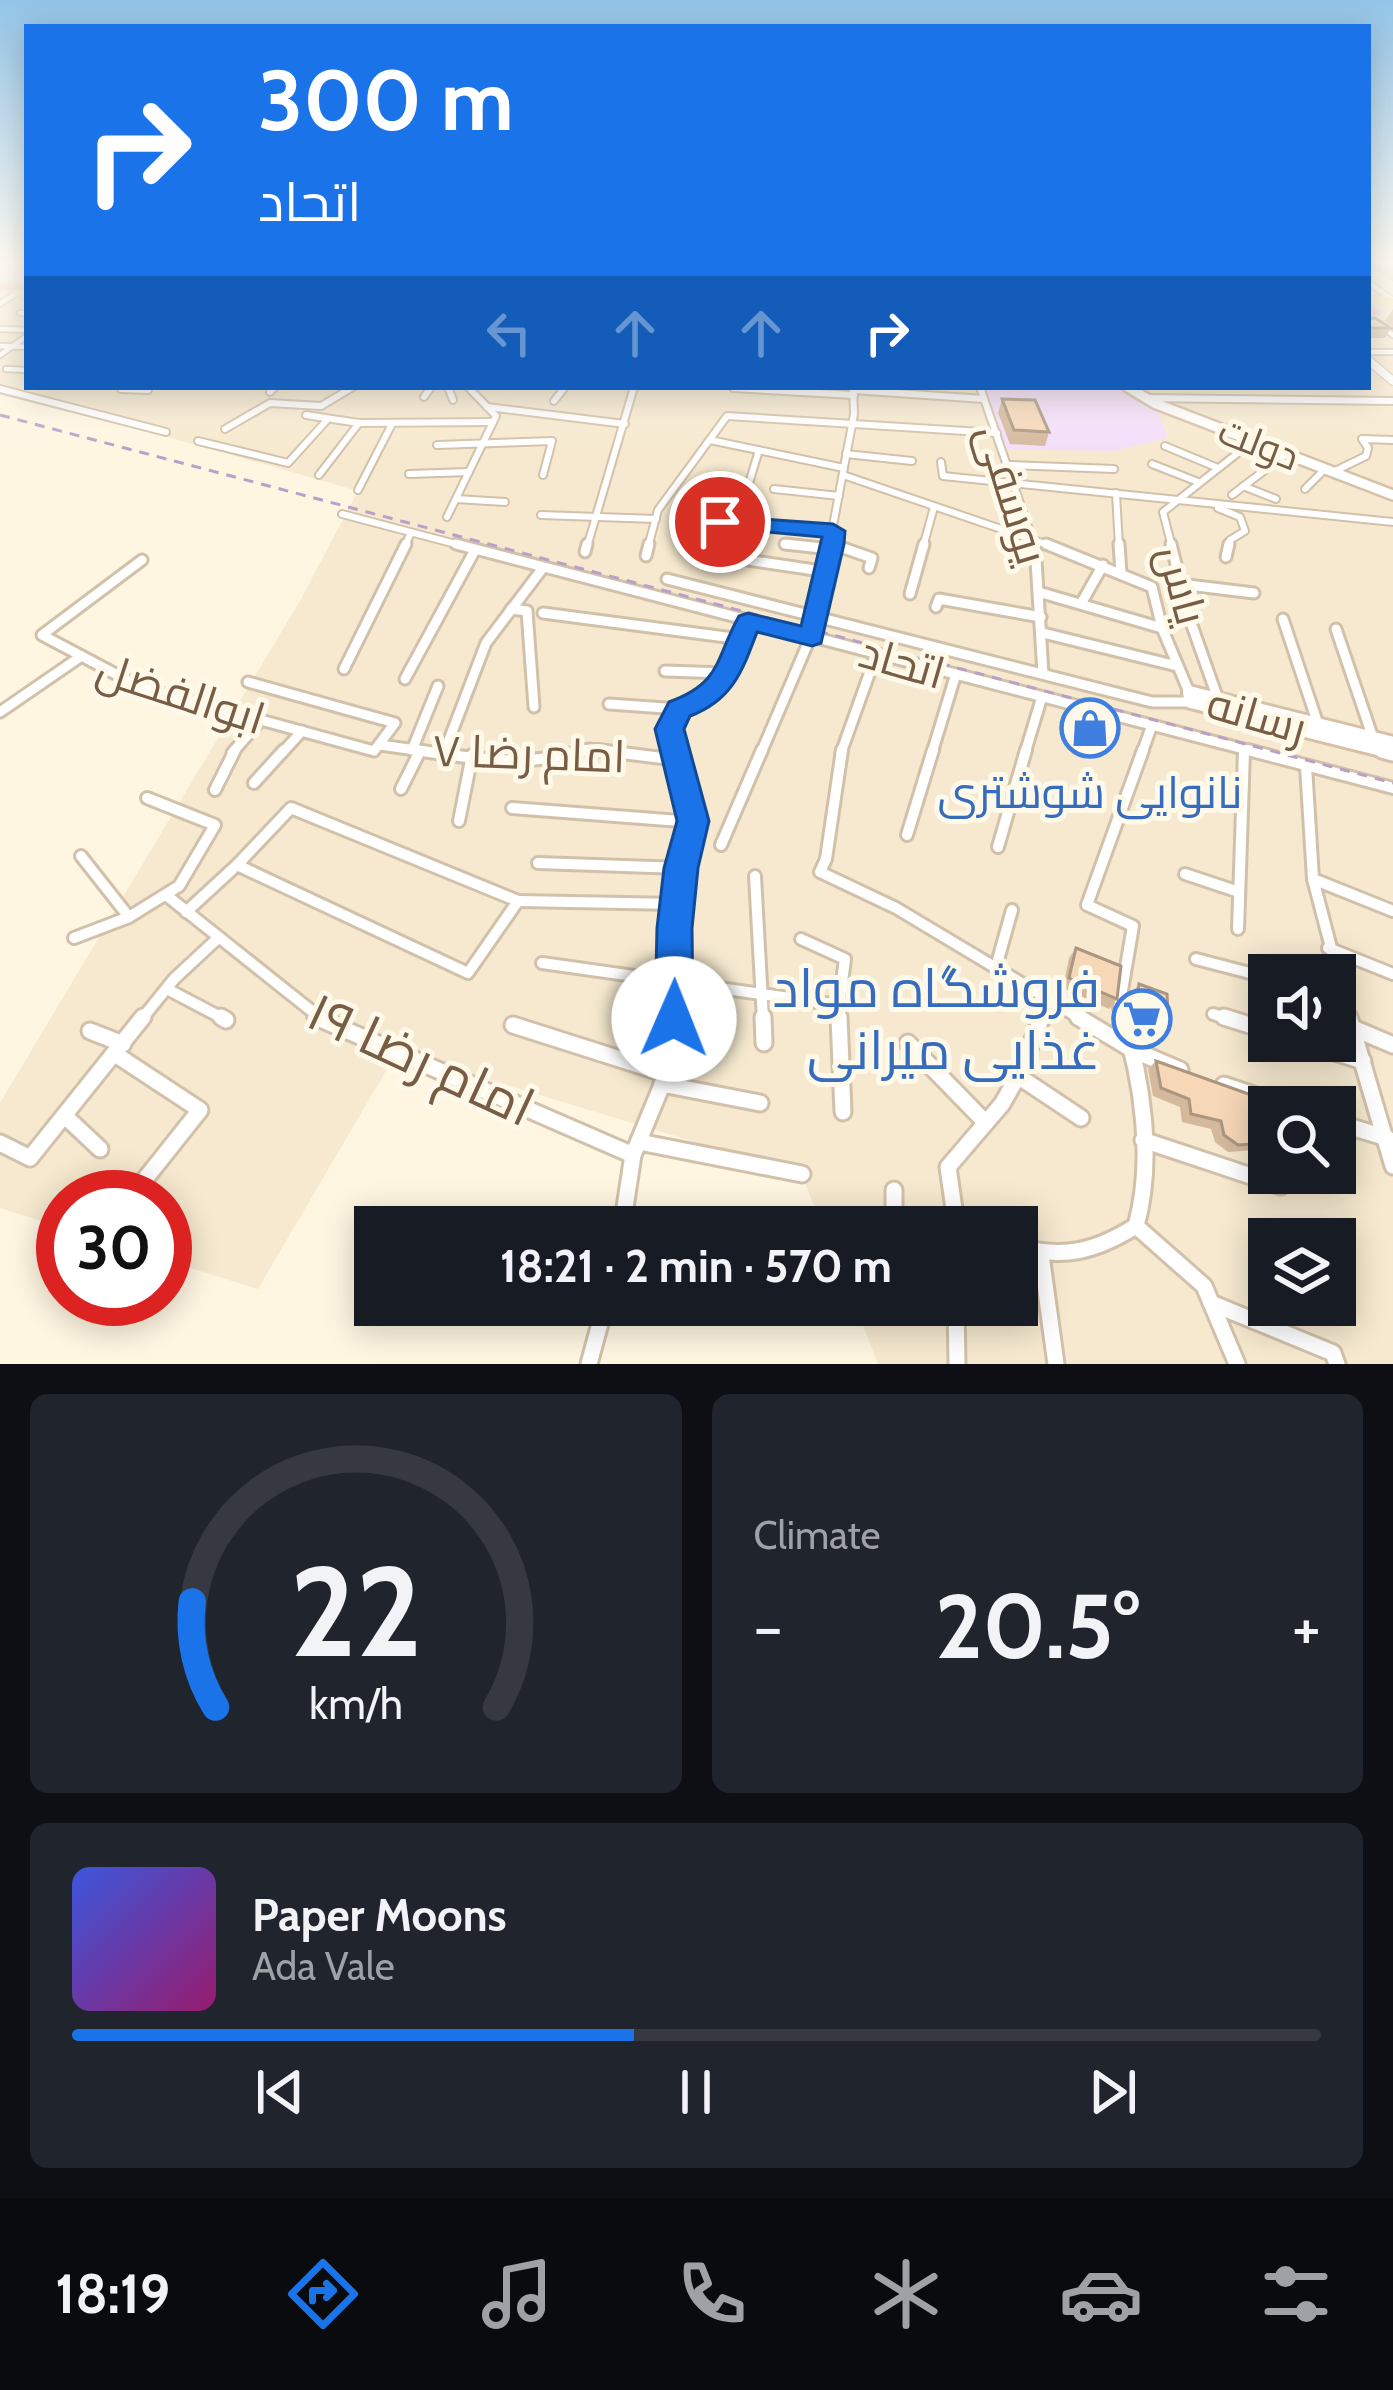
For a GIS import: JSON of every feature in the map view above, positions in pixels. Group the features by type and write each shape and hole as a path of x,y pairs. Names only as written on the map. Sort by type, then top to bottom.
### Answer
{"main road":[{"name":"دولت","path":"1132,390 1393,495"},
{"name":"رسانه","path":"1190,697 1218,698 1393,743"},
{"name":"رسانه","path":"1190,697 1393,753"}],"street":[{"path":"0,351 24,336"},
{"path":"13,346 24,347"},
{"path":"0,389 166,432"},
{"path":"349,390 306,415 359,423 493,422"},
{"path":"424,397 428,390"},
{"path":"449,390 452,400"},
{"path":"447,517 496,416 471,390"},
{"path":"554,401 563,390"},
{"path":"585,552 633,390"},
{"path":"813,390 984,399"},
{"name":"یوسفی","path":"981,390 1035,539 1042,593 1043,674"},
{"path":"722,845 745,782 812,637 828,572 853,391"},
{"path":"1144,398 1393,401"},
{"path":"225,429 250,409 278,400 321,406"},
{"path":"487,407 625,424"},
{"path":"646,556 658,510 731,416 997,434"},
{"path":"198,441 288,463 327,420"},
{"path":"319,475 359,423"},
{"path":"358,490 392,424"},
{"path":"1305,489 1329,470 1366,456 1368,448 1362,439 1393,440"},
{"path":"667,579 1152,702 1190,697 1162,628 1152,587 1035,539 934,507 844,471 710,440"},
{"path":"437,445 552,441 543,475"},
{"name":"یاس","path":"1218,698 1180,584 1163,512 1253,441"},
{"path":"1165,446 1218,468"},
{"path":"724,493 746,493 758,450"},
{"path":"846,454 912,461"},
{"path":"1232,495 1286,454"},
{"path":"941,462 943,476 1393,523"},
{"path":"1152,464 1198,482"},
{"path":"1010,465 1114,469"},
{"path":"409,474 469,472"},
{"path":"1243,486 1276,499"},
{"path":"774,489 839,496"},
{"path":"1116,493 1120,573"},
{"path":"456,499 505,502"},
{"path":"1202,502 1240,518 1245,531 1229,540 1226,556"},
{"path":"910,594 934,507"},
{"name":"اتحاد","path":"342,514 1041,700 1393,788"},
{"path":"541,515 656,519"},
{"path":"682,519 833,531"},
{"path":"344,669 411,533"},
{"path":"785,544 832,547 872,558 869,568"},
{"path":"405,680 475,550"},
{"path":"687,551 828,572"},
{"path":"80,657 42,635 142,560"},
{"path":"1082,602 1103,566"},
{"path":"444,753 486,643 542,569"},
{"path":"1180,584 1254,592"},
{"path":"1042,593 1162,628"},
{"path":"936,607 939,599 1041,616"},
{"path":"512,609 527,610 534,707"},
{"path":"543,613 741,640"},
{"path":"1283,619 1318,724"},
{"path":"609,704 679,709 707,699 726,673 748,622"},
{"path":"1336,629 1373,738"},
{"path":"1043,633 1177,666"},
{"path":"876,655 842,749 826,859 820,872 896,908 1133,1049 1193,1076"},
{"name":"ابوالفضل","path":"0,712 80,657 140,687 377,748"},
{"path":"665,671 726,673"},
{"path":"907,836 955,677"},
{"path":"248,682 394,723 377,748"},
{"path":"401,789 438,686"},
{"path":"998,847 1041,700"},
{"path":"626,1206 636,1148 674,1056 677,904 693,821 670,729 679,709"},
{"path":"215,790 233,752 261,720"},
{"path":"1038,1254 1096,1252 1136,1226 1145,1193 1133,1049 1119,1008 1133,926 1087,904 1151,728"},
{"path":"254,783 302,731"},
{"name":"امام رضا ۷","path":"377,748 472,755 499,762 553,760 589,749 678,760"},
{"path":"1238,929 1244,751"},
{"path":"458,821 472,755"},
{"path":"1306,766 1313,879 1329,954"},
{"path":"74,938 129,917 166,895 179,886 202,852 215,825 147,798"},
{"path":"186,912 292,808 518,901 677,904"},
{"path":"512,808 693,821"},
{"path":"81,856 129,917"},
{"path":"538,863 681,868"},
{"path":"237,865 468,973 518,901"},
{"path":"1185,874 1236,891"},
{"path":"755,876 764,1043"},
{"path":"1313,879 1393,911"},
{"name":"امام رضا ۱۹","path":"166,895 311,1015 636,1148 802,1174"},
{"path":"996,968 1012,910"},
{"path":"0,1143 30,1158 67,1118 167,988 217,939"},
{"path":"801,939 845,959 839,1005 843,1112"},
{"path":"1328,948 1393,974"},
{"path":"1196,959 1248,973"},
{"path":"542,963 839,1005"},
{"path":"167,988 226,1020"},
{"path":"953,1206 948,1166 1018,1076 1050,998"},
{"path":"1213,1014 1248,1025"},
{"path":"513,1025 664,1079 760,1103"},
{"path":"1356,1029 1393,1045"},
{"path":"90,1031 200,1110 152,1170"},
{"path":"1356,1038 1389,1139 1393,1166"},
{"path":"908,1043 985,1122"},
{"path":"1356,1059 1363,1061"},
{"path":"1018,1076 1081,1118"},
{"path":"1209,1081 1248,1094"},
{"path":"67,1118 100,1149"},
{"path":"1356,1129 1389,1139"},
{"path":"1143,1140 1248,1175"},
{"path":"894,1190 894,1206"},
{"path":"1136,1226 1204,1286 1237,1364"},
{"path":"1041,1255 1056,1364"},
{"path":"1211,1303 1334,1353 1337,1364"},
{"path":"590,1364 600,1326"},
{"path":"956,1326 956,1364"}],"shaded area":[{"path":"0,326 24,326 24,390 1371,390 1371,326 1393,326 1393,1364 878,1364 863,1326 1038,1326 1038,1206 814,1206 801,1174 397,1052 258,1289 192,1268 192,1170 36,1170 36,1219 0,1208 0,1103 301,599 358,491 0,389"},
{"path":"985,390 1135,390 1154,403 1168,438 1112,451 1007,449"}],"building":[{"path":"1002,399 1035,400 1049,432 1014,430"},
{"path":"1087,718 1099,720 1095,731 1085,729"},
{"path":"1076,948 1121,966 1117,999 1069,978"},
{"path":"1139,984 1167,994 1169,1027 1148,1024 1137,998"},
{"path":"1156,1061 1248,1094 1248,1144 1238,1145 1224,1135 1221,1121 1191,1114 1189,1099 1161,1088"}],"railway":[{"path":"0,415 1393,783"}],"place":[{"name":"نانوایی شوشتری","path":"1090,728"},
{"name":"فروشگاه مواد غذایی میرانی","path":"1142,1019"}],"route":[{"path":"674,1019 675,928 681,868 693,821 670,729 679,709 707,699 731,666 748,622 812,637 832,544 833,531 720,522"}]}
